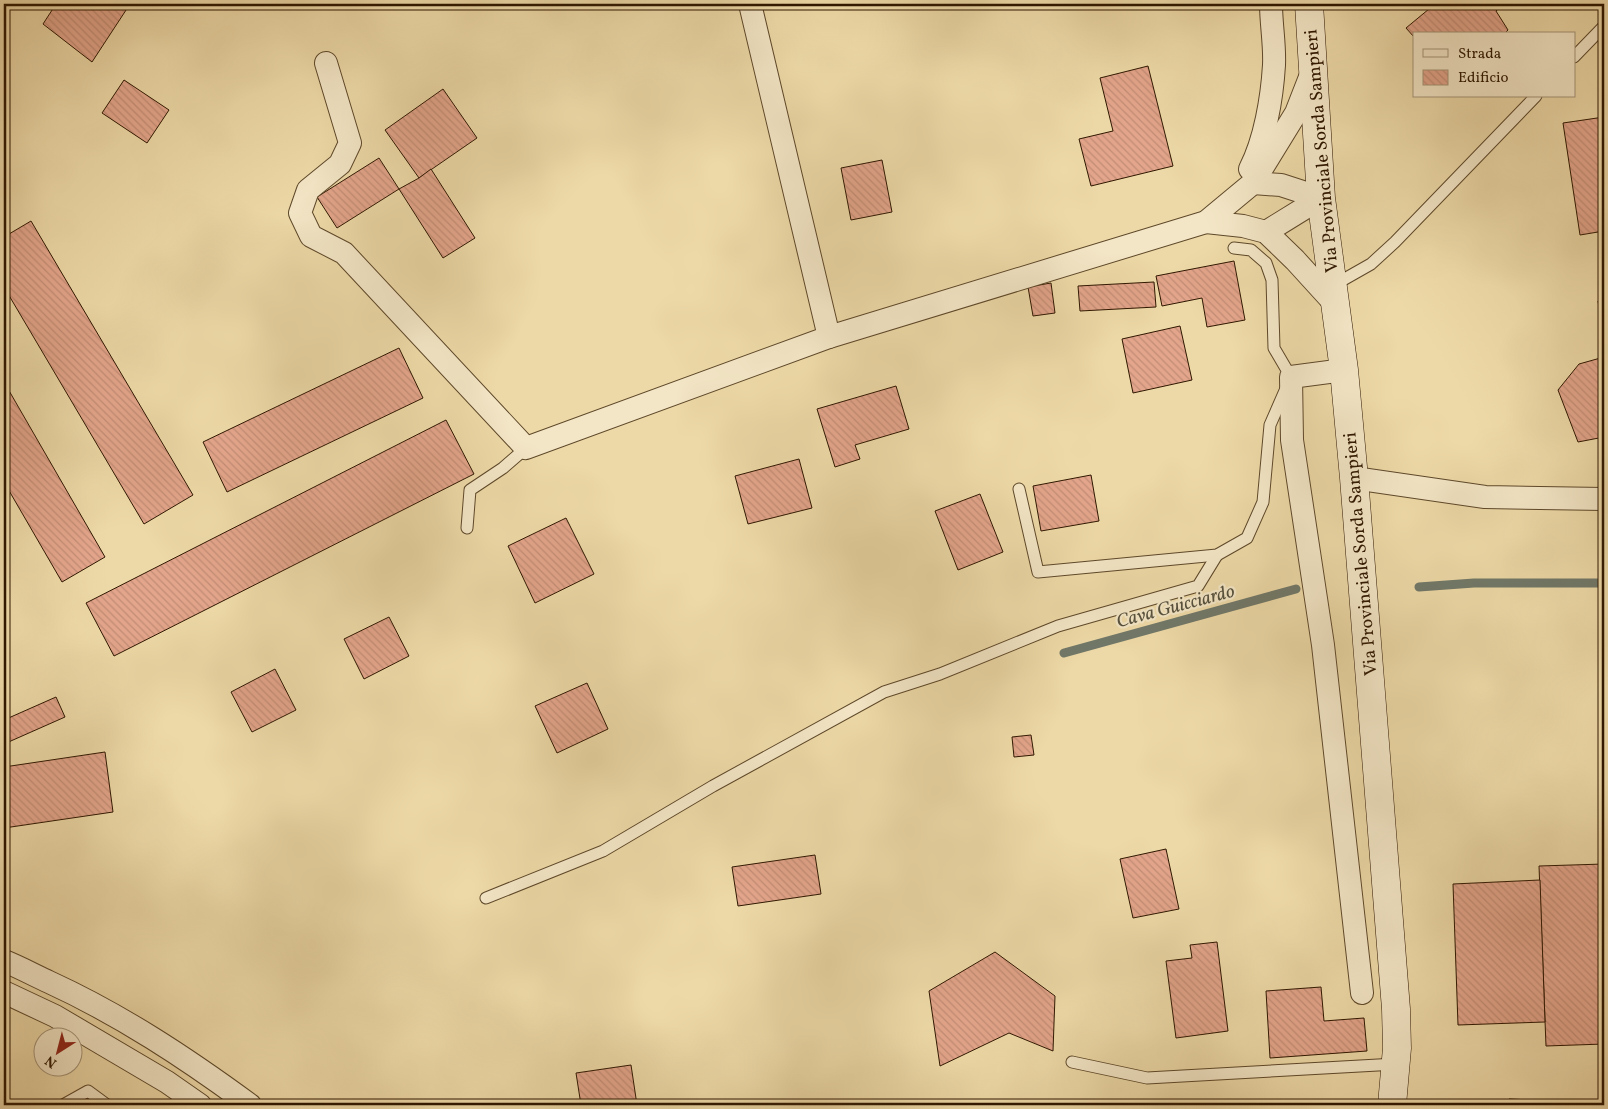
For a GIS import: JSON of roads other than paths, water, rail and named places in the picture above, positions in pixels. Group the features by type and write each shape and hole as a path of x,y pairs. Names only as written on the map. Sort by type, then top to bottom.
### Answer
{"street":[{"path":"750,4 830,337"},
{"path":"1234,199 1254,162 1264,133 1274,64 1271,4"},
{"name":"Via Provinciale Sorda Sampieri","path":"1309,4 1321,198 1344,370 1354,478 1396,1009 1397,1048 1392,1105"},
{"path":"326,64 350,143 340,164 308,190 300,213 311,236 344,253 526,448 830,337 1206,222 1253,183 1296,113 1314,66"},
{"path":"1253,183 1281,186 1321,198"},
{"path":"1266,232 1321,198"},
{"path":"1206,222 1242,226 1266,232 1334,296"},
{"path":"1344,370 1291,377 1292,440 1323,645 1362,993"},
{"path":"1354,478 1485,496 1604,499"},
{"path":"4,961 78,995 140,1029 250,1105"},
{"path":"36,1007 48,982"},
{"path":"4,992 54,1016 168,1082 200,1105"}],"lane":[{"path":"1576,55 1604,26"},
{"path":"1334,296 1395,242 1534,98"},
{"path":"1020,489 1038,572 1216,555 1247,538 1263,502 1270,425 1291,377 1274,348 1272,280 1266,263 1251,250 1234,248"},
{"path":"467,528 470,490 503,468 526,448"},
{"path":"486,898 603,852 713,786 884,692 940,674 1058,626 1198,586 1216,555"},
{"path":"1072,1062 1147,1078 1396,1064"},
{"path":"63,1105 88,1090 107,1105"}],"waterway":[{"name":"Cava Guicciardo","path":"1419,587 1474,583 1604,583"},
{"name":"Cava Guicciardo","path":"1064,653 1296,589"}]}
